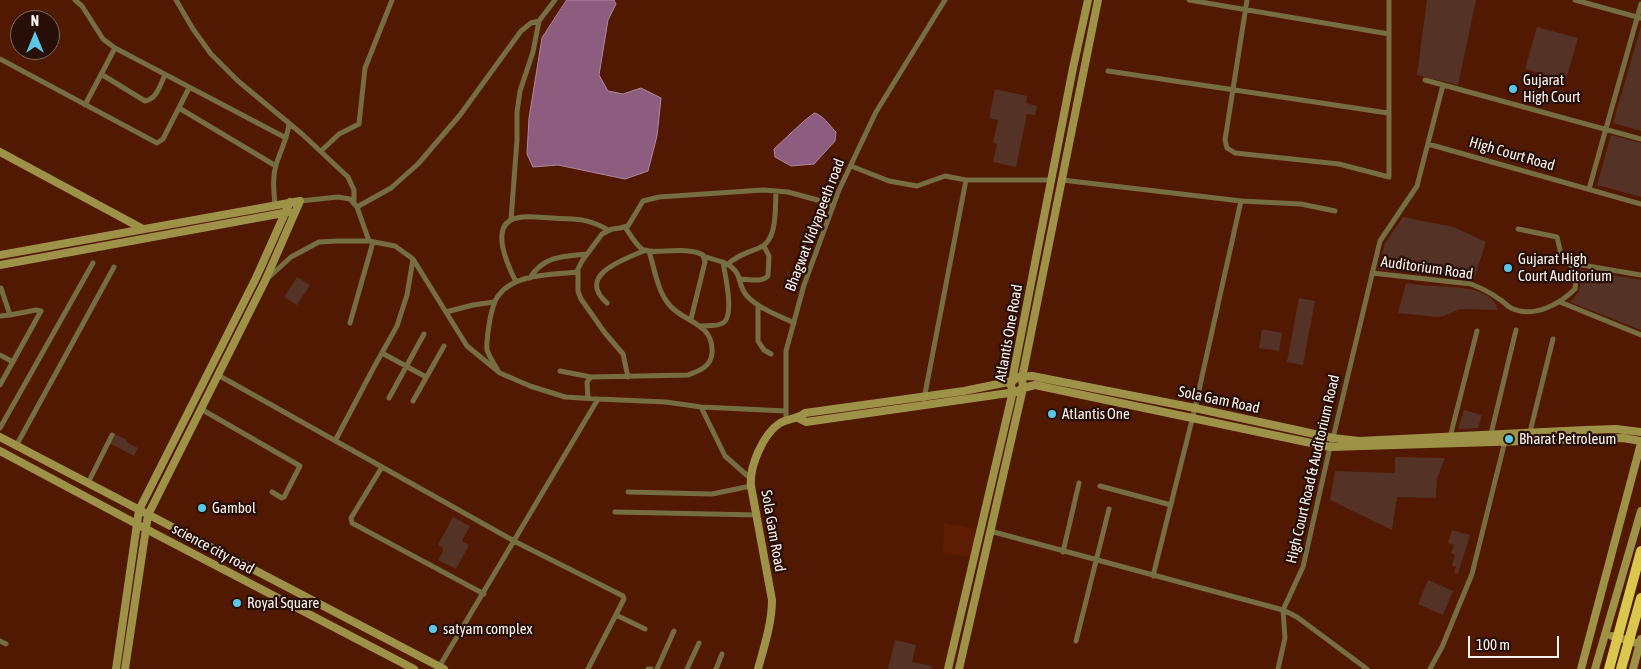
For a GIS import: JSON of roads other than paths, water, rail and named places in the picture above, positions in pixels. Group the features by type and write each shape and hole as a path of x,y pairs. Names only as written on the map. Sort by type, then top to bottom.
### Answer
{"highway":[{"path":"1609,669 1641,551"},
{"path":"1621,669 1641,598"}],"street":[{"path":"75,0 82,6 103,39 115,48 286,138"},
{"path":"176,0 210,54 238,81 289,123 348,177 371,241 350,323"},
{"path":"321,151 339,134 359,124 365,68 392,0"},
{"path":"511,220 517,140 517,112 520,91 533,52 539,21 555,0"},
{"name":"Bhagwat Vidyapeeth road","path":"786,421 786,351 804,285 833,206 876,112 944,0"},
{"name":"Atlantis One Road","path":"948,669 1013,391 1012,386 1088,0"},
{"name":"Atlantis One Road","path":"959,669 1023,388 1022,378 1098,0"},
{"path":"1191,0 1389,34"},
{"path":"1247,0 1225,140 1227,148 1235,153 1339,164 1388,177 1389,0"},
{"path":"1575,0 1639,18"},
{"path":"1589,189 1639,18 1641,4"},
{"path":"0,255 290,202 345,197 355,198 392,188 418,164 460,115 521,31 531,23 539,21"},
{"path":"85,105 115,48"},
{"path":"0,59 157,143 163,139 189,88"},
{"path":"1108,71 1388,113"},
{"path":"101,74 145,100 150,99 156,94 165,76"},
{"path":"1425,80 1641,139"},
{"path":"1372,272 1380,241 1417,186 1443,85"},
{"path":"179,108 276,166"},
{"path":"275,205 274,178 276,166 289,123"},
{"name":"High Court Road","path":"1428,144 1641,204"},
{"path":"0,152 144,229"},
{"path":"851,166 889,181 917,186 945,176 966,180 1052,180"},
{"path":"922,405 966,180"},
{"path":"1062,180 1241,201 1301,204 1335,210"},
{"path":"628,377 623,354 605,333 578,291 578,272 582,261 602,234 608,230 628,226 640,205 646,200 668,196 763,190 788,192 833,206"},
{"path":"726,263 764,246 773,229 776,191"},
{"path":"125,669 148,514 265,281 300,201"},
{"path":"1153,576 1192,418 1241,201"},
{"path":"116,669 139,510 256,278 290,202"},
{"path":"0,265 296,211"},
{"path":"516,282 507,264 502,244 503,228 511,220 524,217 580,219 597,224 608,230"},
{"path":"560,372 591,377 688,375 702,370 712,358 710,338 699,326 676,312 667,302 648,251 638,245 625,227"},
{"name":"Auditorium Road","path":"1372,272 1471,284 1486,290 1511,308 1521,311 1536,311 1560,302 1575,289 1576,280 1574,269 1561,254 1557,237 1518,229"},
{"path":"265,281 291,257 319,242 371,241 395,246 413,259 467,346 500,374 530,386 564,396 666,402 702,407 786,411"},
{"path":"739,279 760,280 768,276 769,256 764,246"},
{"path":"607,303 600,297 597,283 604,270 648,251 686,250 702,254 705,257 733,267 746,295 758,305 794,322"},
{"path":"530,278 536,269 553,258 587,254"},
{"path":"690,319 705,257"},
{"path":"335,441 397,326 403,311 411,278 413,259"},
{"path":"0,428 92,262"},
{"path":"699,326 718,325 725,322 729,302 726,263"},
{"path":"1570,263 1641,276"},
{"path":"16,446 114,267"},
{"path":"500,374 487,349 490,321 494,302 498,296 516,282 530,278 578,272"},
{"name":"High Court Road & Auditorium Road","path":"1278,669 1285,638 1283,610 1303,567 1372,272"},
{"path":"1,288 10,315"},
{"path":"446,312 473,304 494,302"},
{"path":"1560,302 1641,335"},
{"path":"758,305 758,341 764,350 771,354"},
{"path":"0,316 36,310 41,311 0,385"},
{"path":"1492,434 1516,330"},
{"path":"1450,437 1477,331"},
{"path":"389,398 424,334"},
{"path":"1530,432 1553,340"},
{"path":"413,401 444,346"},
{"path":"382,354 426,377"},
{"path":"0,355 13,362"},
{"path":"218,375 514,541 623,596 624,600 588,669"},
{"name":"Sola Gam Road","path":"758,669 766,641 772,607 751,482 752,468 764,442 776,427 805,413 964,391 1032,376 1333,438 1359,441 1530,432 1616,430 1641,432"},
{"path":"588,398 587,382 591,377"},
{"name":"Sola Gam Road","path":"798,418 806,422 1016,392 1035,385 1330,447 1624,438 1641,442"},
{"path":"0,437 440,668 598,399"},
{"path":"628,492 712,494 751,482 725,456 702,407"},
{"path":"201,410 298,464 300,468 284,498 272,492"},
{"path":"88,483 112,435"},
{"path":"1430,669 1442,647 1472,574 1505,441"},
{"path":"1581,669 1641,442"},
{"name":"science city road","path":"0,451 414,669"},
{"path":"382,467 351,518 352,523 484,594"},
{"path":"1063,552 1079,483"},
{"path":"1100,486 1170,505"},
{"path":"1076,641 1109,509"},
{"path":"1595,669 1641,511"},
{"path":"616,512 757,514"},
{"path":"990,531 1283,610 1297,617 1367,669"},
{"path":"616,615 645,629"},
{"path":"657,669 674,631"},
{"path":"1606,634 1641,642 1633,669"},
{"path":"0,640 6,644"},
{"path":"687,669 699,643"},
{"path":"716,669 722,654"}],"place":[{"name":"Gujarat High Court","path":"1513,89"},
{"name":"Gujarat High Court Auditorium","path":"1508,268"},
{"name":"Atlantis One","path":"1052,414"},
{"name":"Bharat Petroleum","path":"1509,439"},
{"name":"Gambol","path":"202,508"},
{"name":"Royal Square","path":"237,603"},
{"name":"satyam complex","path":"433,629"}]}
